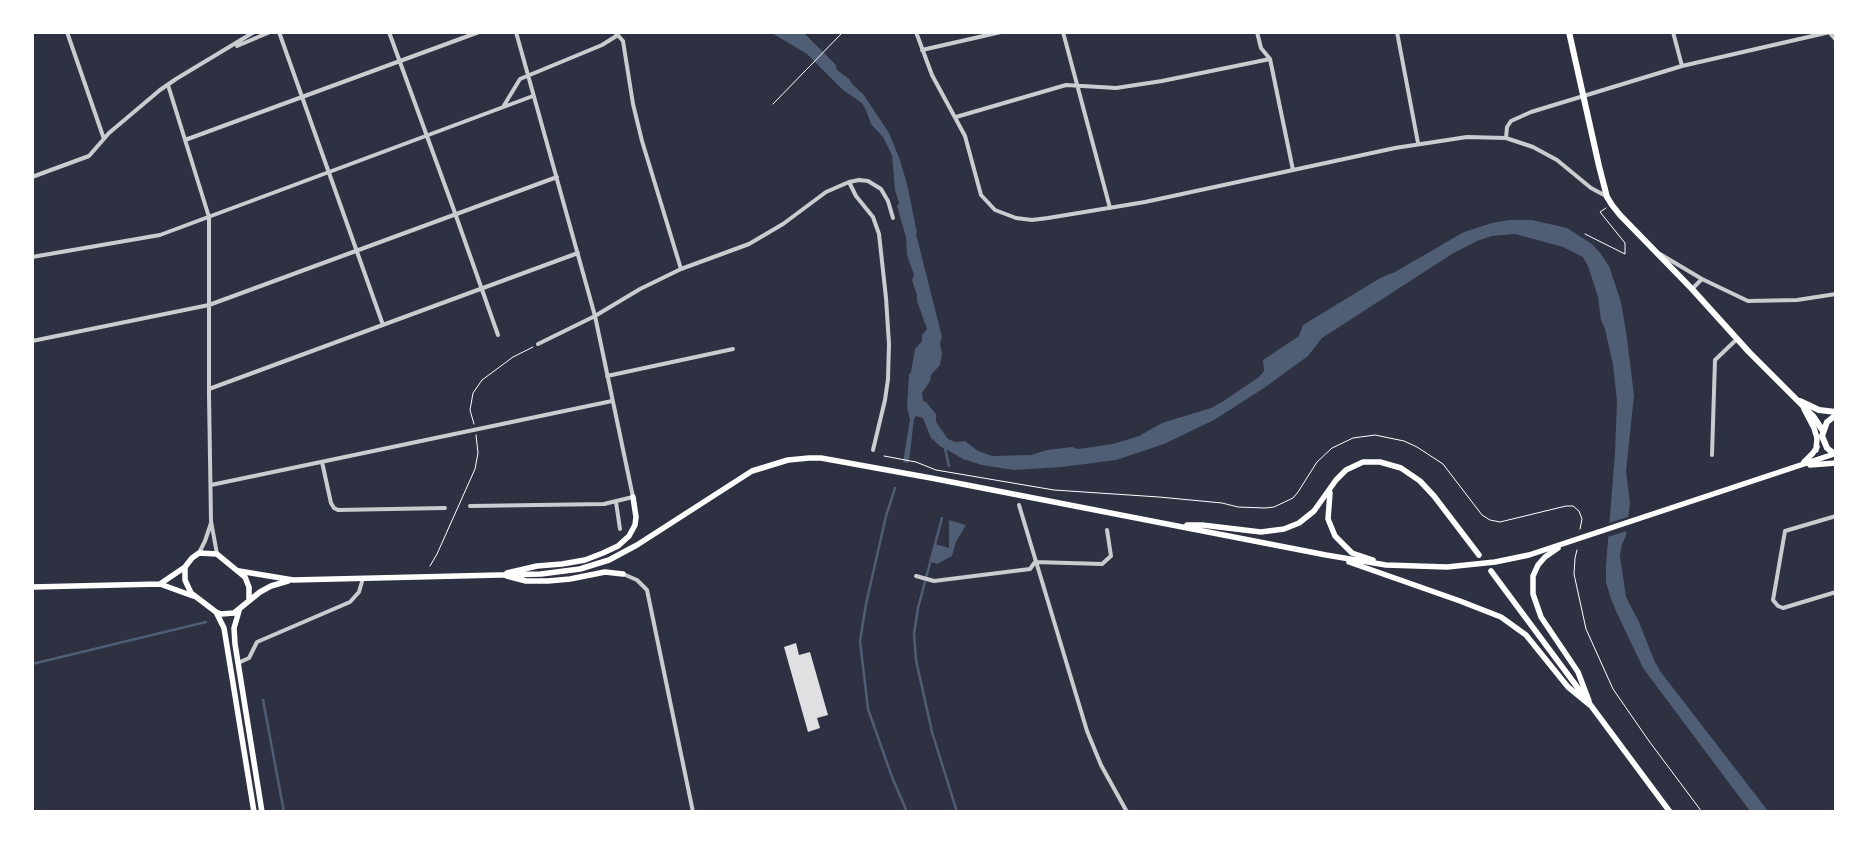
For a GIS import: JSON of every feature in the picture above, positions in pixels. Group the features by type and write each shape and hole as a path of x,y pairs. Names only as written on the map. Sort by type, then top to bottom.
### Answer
{"main road":[{"path":"1569,32 1607,197 1612,205 1737,339 1813,416 1823,434 1827,448 1835,454"},
{"path":"1799,402 1836,414"},
{"path":"1799,402 1814,428 1817,438 1816,450"},
{"path":"1796,468 1816,450 1827,422 1836,414"},
{"path":"238,571 293,580 560,572 580,569 600,563 637,544 752,471 788,460 821,458 1335,557 1386,565 1423,567 1474,565 1529,555 1563,545 1835,454"},
{"path":"1172,525 1261,532 1284,530 1299,523 1314,511 1341,474 1355,465 1375,461 1396,466 1411,474 1428,488 1479,555"},
{"path":"1796,468 1815,464 1836,463"},
{"path":"1330,489 1328,519 1337,540 1352,553 1386,565"},
{"path":"503,574 520,569 585,560 618,546 629,536 635,525 636,517 632,498"},
{"path":"1563,545 1545,557 1538,565 1532,581 1533,594 1541,616 1578,672 1590,705"},
{"path":"160,584 185,567 199,552 217,554 245,577 250,591 249,599"},
{"path":"1335,557 1501,617 1526,636 1568,687 1590,705"},
{"path":"185,567 186,585 196,597 216,612 224,628 254,812"},
{"path":"1490,571 1670,812"},
{"path":"503,574 521,581 570,579 605,572 623,574"},
{"path":"262,812 234,628 239,611 249,599 271,586 293,580"},
{"path":"32,587 160,584 196,597"},
{"path":"216,612 228,614 239,611"}],"street":[{"path":"67,32 104,139"},
{"path":"33,175 89,156 104,139 168,85 254,32"},
{"path":"221,52 270,32"},
{"path":"279,32 383,325"},
{"path":"389,32 498,336"},
{"path":"185,140 479,32"},
{"path":"470,506 604,504 632,498 595,316 516,32"},
{"path":"916,32 932,75 965,136 981,195 995,210 1012,218 1038,220 1145,202 1418,143 1467,137 1506,138 1533,146 1569,168 1591,188 1607,197"},
{"path":"922,50 1001,32"},
{"path":"1062,32 1110,208"},
{"path":"1257,32 1261,48 1270,58 1292,170"},
{"path":"1397,32 1418,143"},
{"path":"1673,32 1682,66"},
{"path":"1506,138 1507,127 1513,119 1584,95 1682,66 1830,33 1836,40"},
{"path":"503,107 520,79 602,45 616,34 623,41 633,104 642,141 681,269"},
{"path":"956,117 1066,86 1116,88 1153,83 1270,58"},
{"path":"168,85 209,216 211,520 217,554"},
{"path":"32,257 160,235 426,134 533,96"},
{"path":"32,341 209,305 557,177"},
{"path":"538,344 595,316 640,289 681,269 749,244 783,224 826,192 849,182 859,180 868,182 881,189 893,218"},
{"path":"849,182 856,196 873,217 879,234 886,298 888,379 885,400 872,450"},
{"path":"1653,250 1748,302 1797,300 1836,294"},
{"path":"209,389 578,253"},
{"path":"1692,289 1702,278"},
{"path":"1712,455 1715,360 1737,339"},
{"path":"607,376 733,349"},
{"path":"211,485 612,401"},
{"path":"322,462 334,508 344,510 445,508"},
{"path":"616,502 620,528"},
{"path":"1018,505 1086,731 1101,765 1127,812"},
{"path":"1836,516 1785,531 1773,600 1778,606 1783,608 1836,592"},
{"path":"199,552 205,542 211,520"},
{"path":"1035,562 1102,564 1111,556 1107,530"},
{"path":"916,576 934,581 1030,569 1035,562"},
{"path":"623,574 637,580 647,590 693,812"},
{"path":"238,663 249,658 257,642 350,602 360,592 363,578"}],"path":[{"path":"773,104 843,32"},
{"path":"1585,234 1624,254 1625,243 1600,212 1612,205"},
{"path":"430,566 438,554 475,468 478,453 470,410 473,393 482,380 513,357 538,344"},
{"path":"884,456 916,462 936,470 1054,490 1159,497 1222,503 1238,507 1265,508 1274,507 1293,498 1318,462 1332,448 1353,438 1375,436 1404,441 1443,464 1482,515 1490,520 1500,522 1573,506 1579,511 1582,519 1581,531"},
{"path":"1577,550 1574,574 1586,629 1613,689 1702,812"}],"water":[{"path":"772,33 804,33 836,65 837,70 849,79 863,94 889,133 907,184 916,234 942,337 940,365 931,375 930,381 922,393 923,401 936,414 936,422 948,439 955,442 965,441 978,451 992,456 1031,455 1047,450 1072,447 1078,449 1113,444 1139,436 1162,423 1211,408 1259,377 1264,371 1263,360 1299,336 1303,325 1382,277 1395,272 1464,232 1509,220 1532,220 1567,228 1592,244 1609,266 1621,302 1634,396 1626,471 1630,503 1626,536 1622,544 1620,556 1626,597 1660,671 1768,811 1750,811 1643,668 1610,596 1606,582 1606,565 1617,401 1613,365 1605,329 1601,320 1598,297 1588,266 1583,257 1563,247 1515,234 1492,236 1477,241 1452,254 1322,338 1308,356 1264,388 1214,420 1164,444 1116,460 1062,467 1014,470 982,465 963,459 940,446 931,438 923,418 916,416 914,419 909,461 908,463 903,462 910,420 907,407 909,375 915,349 922,341 922,335 927,329 917,301 912,280 914,275 907,255 906,237 897,206 899,203 895,190 892,155 883,137 871,124 862,103 843,90 807,54"},
{"path":"949,520 966,525 956,542 952,556 937,564 931,562 935,544 949,548"}],"pier":[{"path":"1631,516 1630,530 1604,538 1606,524"}],"building":[{"path":"796,643 799,655 810,652 828,715 817,718 820,728 808,732 784,647"}],"waterway":[{"path":"945,448 949,466"},
{"path":"895,488 886,516 866,604 860,641 868,709 892,777 907,812"},
{"path":"942,518 918,608 914,634 916,660 932,732 957,812"},
{"path":"32,664 206,622"},
{"path":"263,700 284,812"}]}
